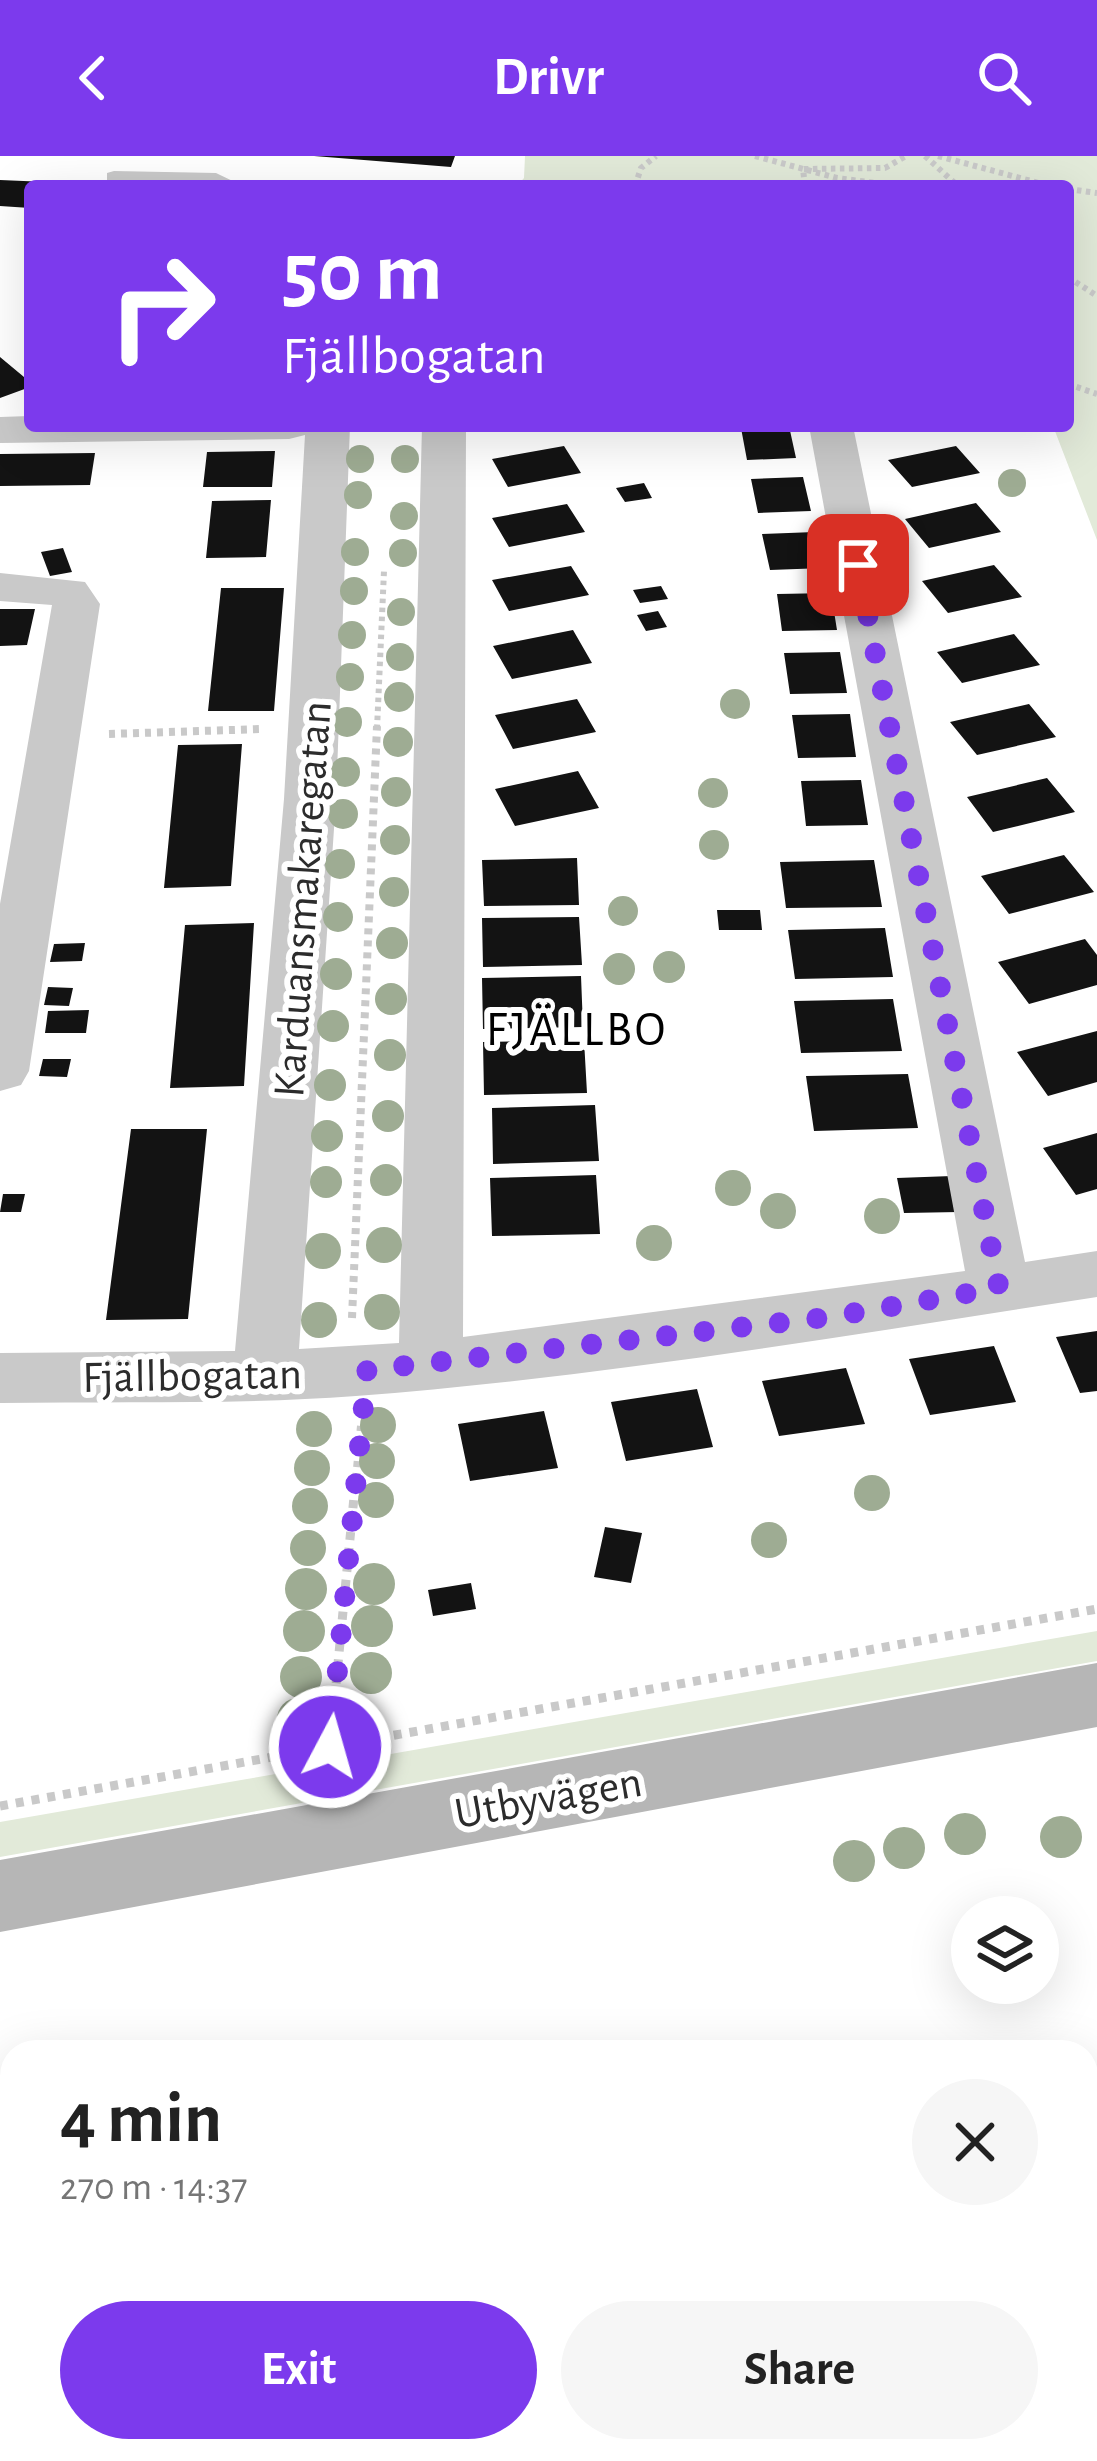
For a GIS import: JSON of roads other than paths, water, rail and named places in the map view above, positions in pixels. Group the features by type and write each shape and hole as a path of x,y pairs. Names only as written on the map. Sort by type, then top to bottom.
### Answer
{"street":[{"name":"Karduansmakaregatan","path":"266,1372 314,727 328,432"},
{"path":"431,1365 444,432"},
{"path":"832,432 999,1288"},
{"path":"0,587 68,592 76,604 0,1071"},
{"name":"Fjällbogatan","path":"0,1378 358,1371 431,1365 830,1317 1097,1274"},
{"name":"Utbyvägen","path":"0,1896 1097,1695"}],"lane":[{"path":"114,177 219,180"}],"district":[{"name":"FJÄLLBO","path":"577,1028"}]}
